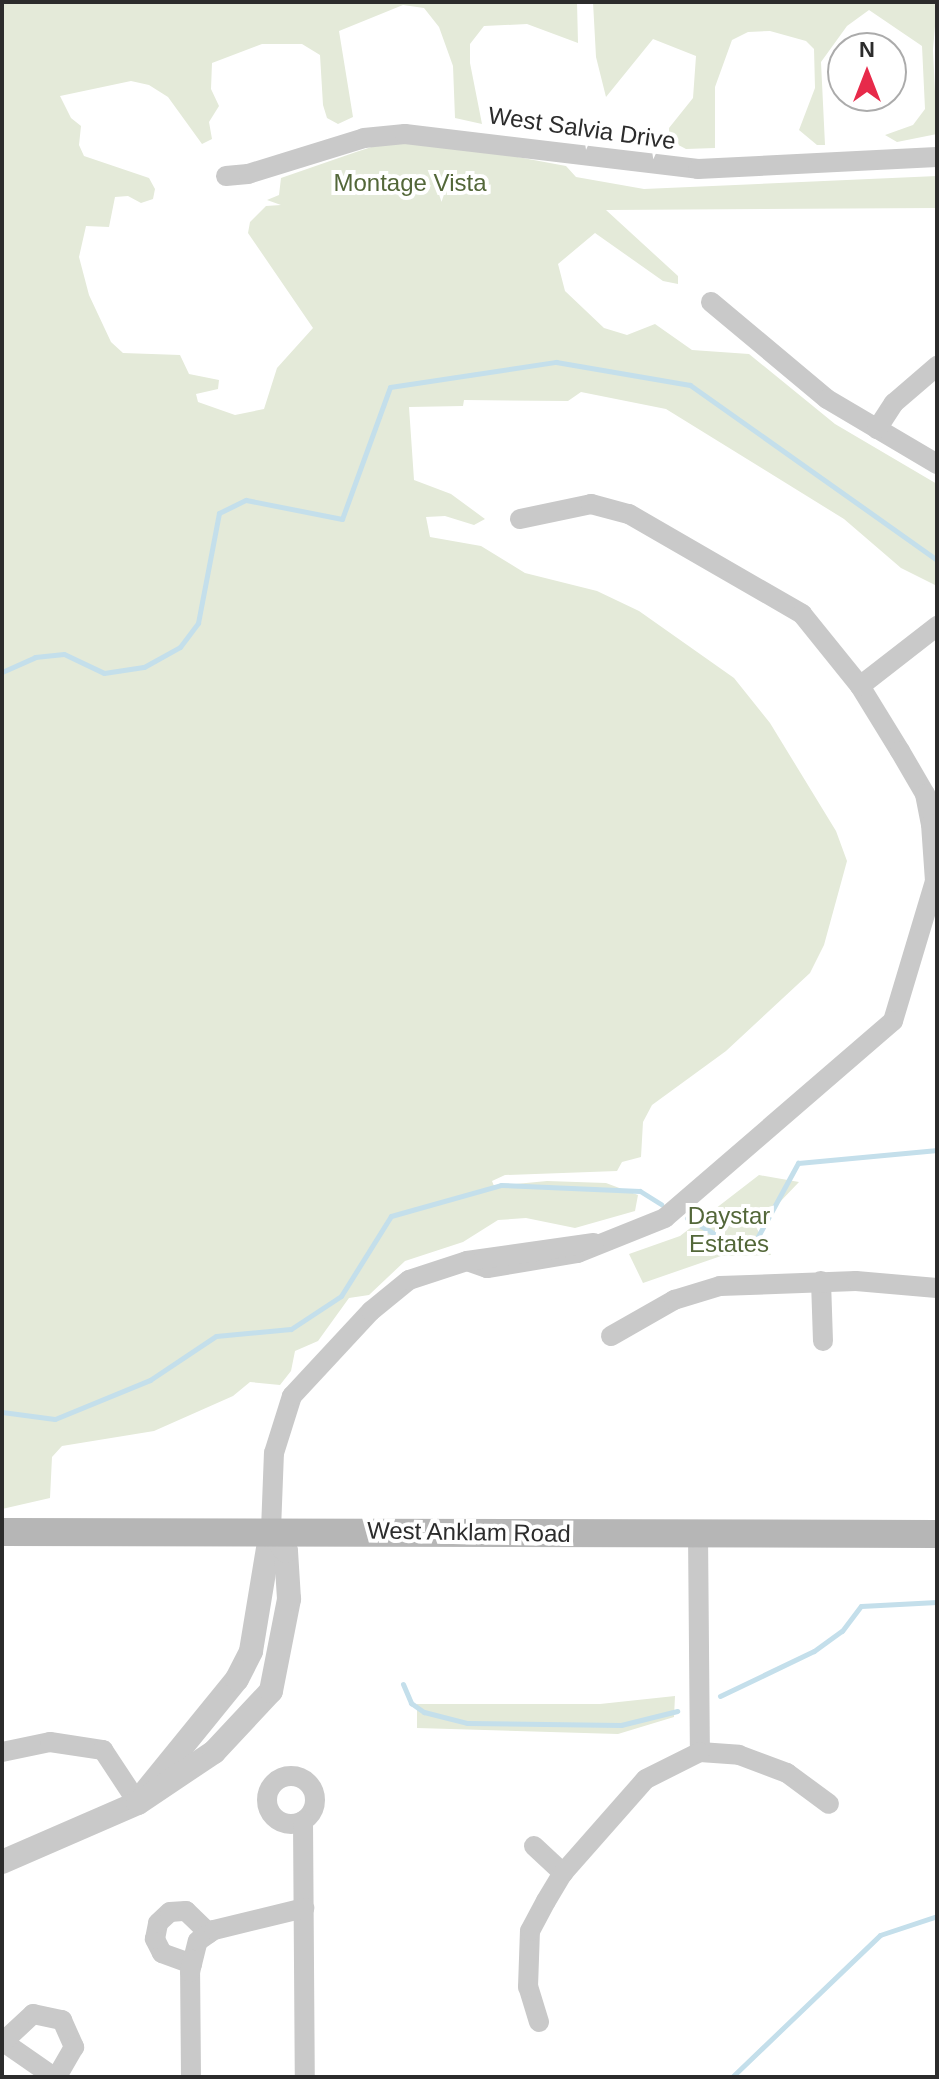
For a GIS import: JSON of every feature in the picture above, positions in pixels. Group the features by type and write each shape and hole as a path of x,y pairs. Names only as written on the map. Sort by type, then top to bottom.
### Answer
{"main road":[{"name":"West Anklam Road","path":"2,1532 271,1530 937,1534"}],"street":[{"name":"West Salvia Drive","path":"226,176 248,174 364,138 405,134 698,169 937,157"},
{"path":"711,302 827,399 937,464"},
{"path":"877,429 894,403 937,366"},
{"path":"138,1803 237,1679 251,1651 271,1530 274,1453 292,1396 371,1311 409,1280 467,1261 594,1243 665,1218 692,1198 893,1021 936,881 925,794 860,686 802,614 629,514 591,504 520,519"},
{"path":"860,686 937,626"},
{"path":"611,1336 700,1291 821,1281 937,1288"},
{"path":"821,1281 823,1341"},
{"path":"2,1862 138,1803 214,1752 271,1691 289,1599 286,1551 271,1530"},
{"path":"698,1533 700,1752"},
{"path":"2,1752 50,1742 103,1750 138,1803"},
{"path":"539,2022 528,1987 530,1931 563,1873 646,1779 700,1752 739,1755 787,1773 829,1804"},
{"path":"303,1821 305,2077"},
{"path":"534,1846 563,1873"},
{"path":"191,2077 192,1964 198,1941 209,1933 304,1908"},
{"path":"192,1964 162,1953 155,1939 158,1923 170,1912 186,1911 209,1933"},
{"path":"33,2014 62,2020 74,2047 56,2077 2,2041 33,2014"}],"green space":[{"name":"Montage Vista","path":"2,2 577,2 578,43 527,24 484,26 470,44 470,63 482,124 455,118 453,66 439,27 424,8 403,5 339,31 353,117 338,124 327,118 323,105 320,55 302,44 262,44 212,63 211,89 219,106 209,122 212,139 202,144 168,97 149,85 131,81 60,96 71,118 81,126 79,145 84,156 149,178 155,189 153,199 141,203 128,196 115,197 109,227 86,226 79,257 89,295 111,342 123,353 180,355 189,374 219,380 218,389 196,394 198,402 235,415 264,409 277,368 313,328 248,233 250,222 266,206 281,205 267,200 279,195 281,178 356,152 384,143 447,144 566,166 576,177 644,189 937,176 937,208 606,210 678,276 678,284 663,281 595,233 558,264 565,291 604,328 627,335 655,324 692,350 749,354 835,424 937,484 937,586 901,568 844,519 666,409 581,392 568,401 464,400 463,406 409,407 414,480 451,494 485,519 474,525 445,516 426,517 430,537 481,546 525,573 597,591 639,611 734,678 770,723 836,831 847,861 824,945 810,973 726,1051 652,1105 643,1122 641,1157 622,1162 617,1171 505,1175 492,1181 494,1186 547,1181 606,1183 638,1195 635,1211 575,1228 526,1218 498,1220 463,1242 405,1261 369,1295 349,1298 318,1341 295,1351 291,1371 280,1385 250,1382 233,1396 154,1431 62,1446 52,1457 50,1498 2,1509"},
{"path":"593,2 937,2 933,50 937,134 897,142 885,135 913,125 925,109 922,46 907,36 907,32 901,32 869,10 843,32 827,32 827,54 821,62 825,145 817,145 799,130 815,88 814,49 806,41 770,31 748,32 732,40 715,87 715,148 686,149 669,140 669,128 693,98 696,56 653,39 606,97 596,57"},
{"name":"Daystar Estates","path":"759,1175 799,1182 756,1227 771,1255 721,1256 643,1283 629,1254 680,1236"},
{"path":"675,1696 674,1717 618,1734 417,1728 417,1704 600,1704"}],"waterway":[{"path":"2,672 35,657 64,654 104,673 144,667 180,647 198,623 219,513 246,500 342,519 390,387 556,362 690,385 937,560"},
{"path":"687,1218 734,1245 756,1240 798,1163 937,1150"},
{"path":"2,1412 55,1419 150,1380 216,1336 291,1329 341,1296 391,1216 501,1185 640,1191 661,1204"},
{"path":"720,1696 814,1651 842,1631 861,1606 937,1602"},
{"path":"403,1684 411,1703 424,1712 467,1723 621,1725 677,1711"},
{"path":"732,2077 880,1935 937,1916"}]}
